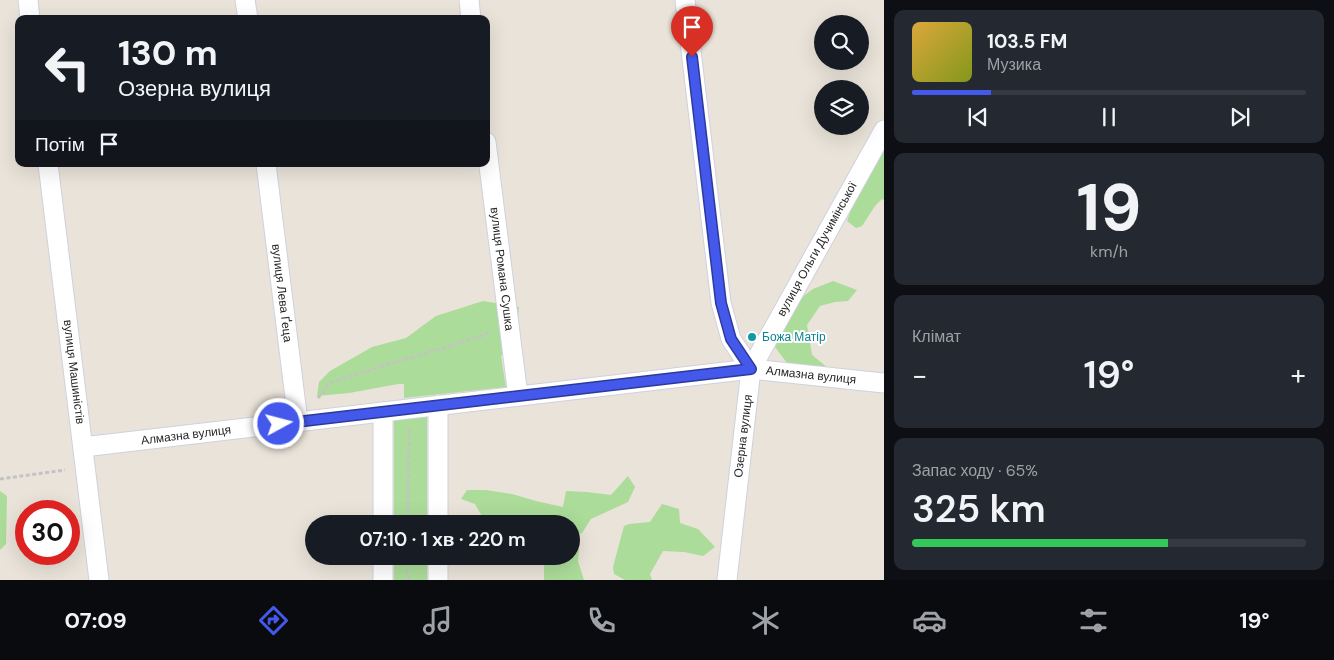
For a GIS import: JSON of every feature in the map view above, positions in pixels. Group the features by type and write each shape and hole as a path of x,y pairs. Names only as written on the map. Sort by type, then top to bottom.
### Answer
{"street":[{"path":"28,0 30,15"},
{"path":"245,0 247,15"},
{"path":"469,0 471,15"},
{"path":"685,0 721,303 731,339 751,369"},
{"name":"вулиця Ольги Дучимінської","path":"751,369 884,130"},
{"name":"вулиця Машиністів","path":"48,167 99,580"},
{"name":"вулиця Лева Ґеца","path":"266,167 298,422"},
{"name":"вулиця Романа Сушка","path":"489,167 518,396"},
{"name":"Алмазна вулиця","path":"83,447 751,369 884,383"},
{"name":"Озерна вулиця","path":"727,580 751,369"},
{"path":"438,405 438,515"},
{"path":"383,412 383,515"},
{"path":"383,565 383,580"},
{"path":"438,565 438,580"}],"path":[{"path":"298,422 331,382 479,337 509,323"},
{"path":"408,515 409,409"},
{"path":"0,479 86,468"}],"green space":[{"path":"884,148 884,200 882,199 875,206 862,226 856,228 847,221 853,204"},
{"path":"833,281 857,290 848,301 820,306 807,325 812,355 828,368 806,369 787,363 775,347 794,303 813,289"},
{"path":"483,301 519,307 516,336 501,356 506,387 404,398 404,384 398,384 349,393 317,396 319,382 330,371 372,347 406,338 436,316"},
{"path":"411,414 427,417 427,515 394,515 394,417"},
{"path":"628,476 635,487 628,502 591,519 580,534 580,515 481,515 475,504 461,499 467,490 486,490 512,494 563,507 566,491 611,495"},
{"path":"0,491 7,496 6,544 0,550"},
{"path":"662,504 679,509 680,523 698,529 715,547 703,556 684,552 663,551 650,574 652,580 625,580 614,574 613,567 624,526 650,522"},
{"path":"394,565 427,565 427,580 394,580"},
{"path":"544,565 579,565 584,580 544,580"}],"place":[{"name":"Божа Матір","path":"752,337"}],"route":[{"path":"279,424 751,369 731,339 721,303 692,57"}]}
